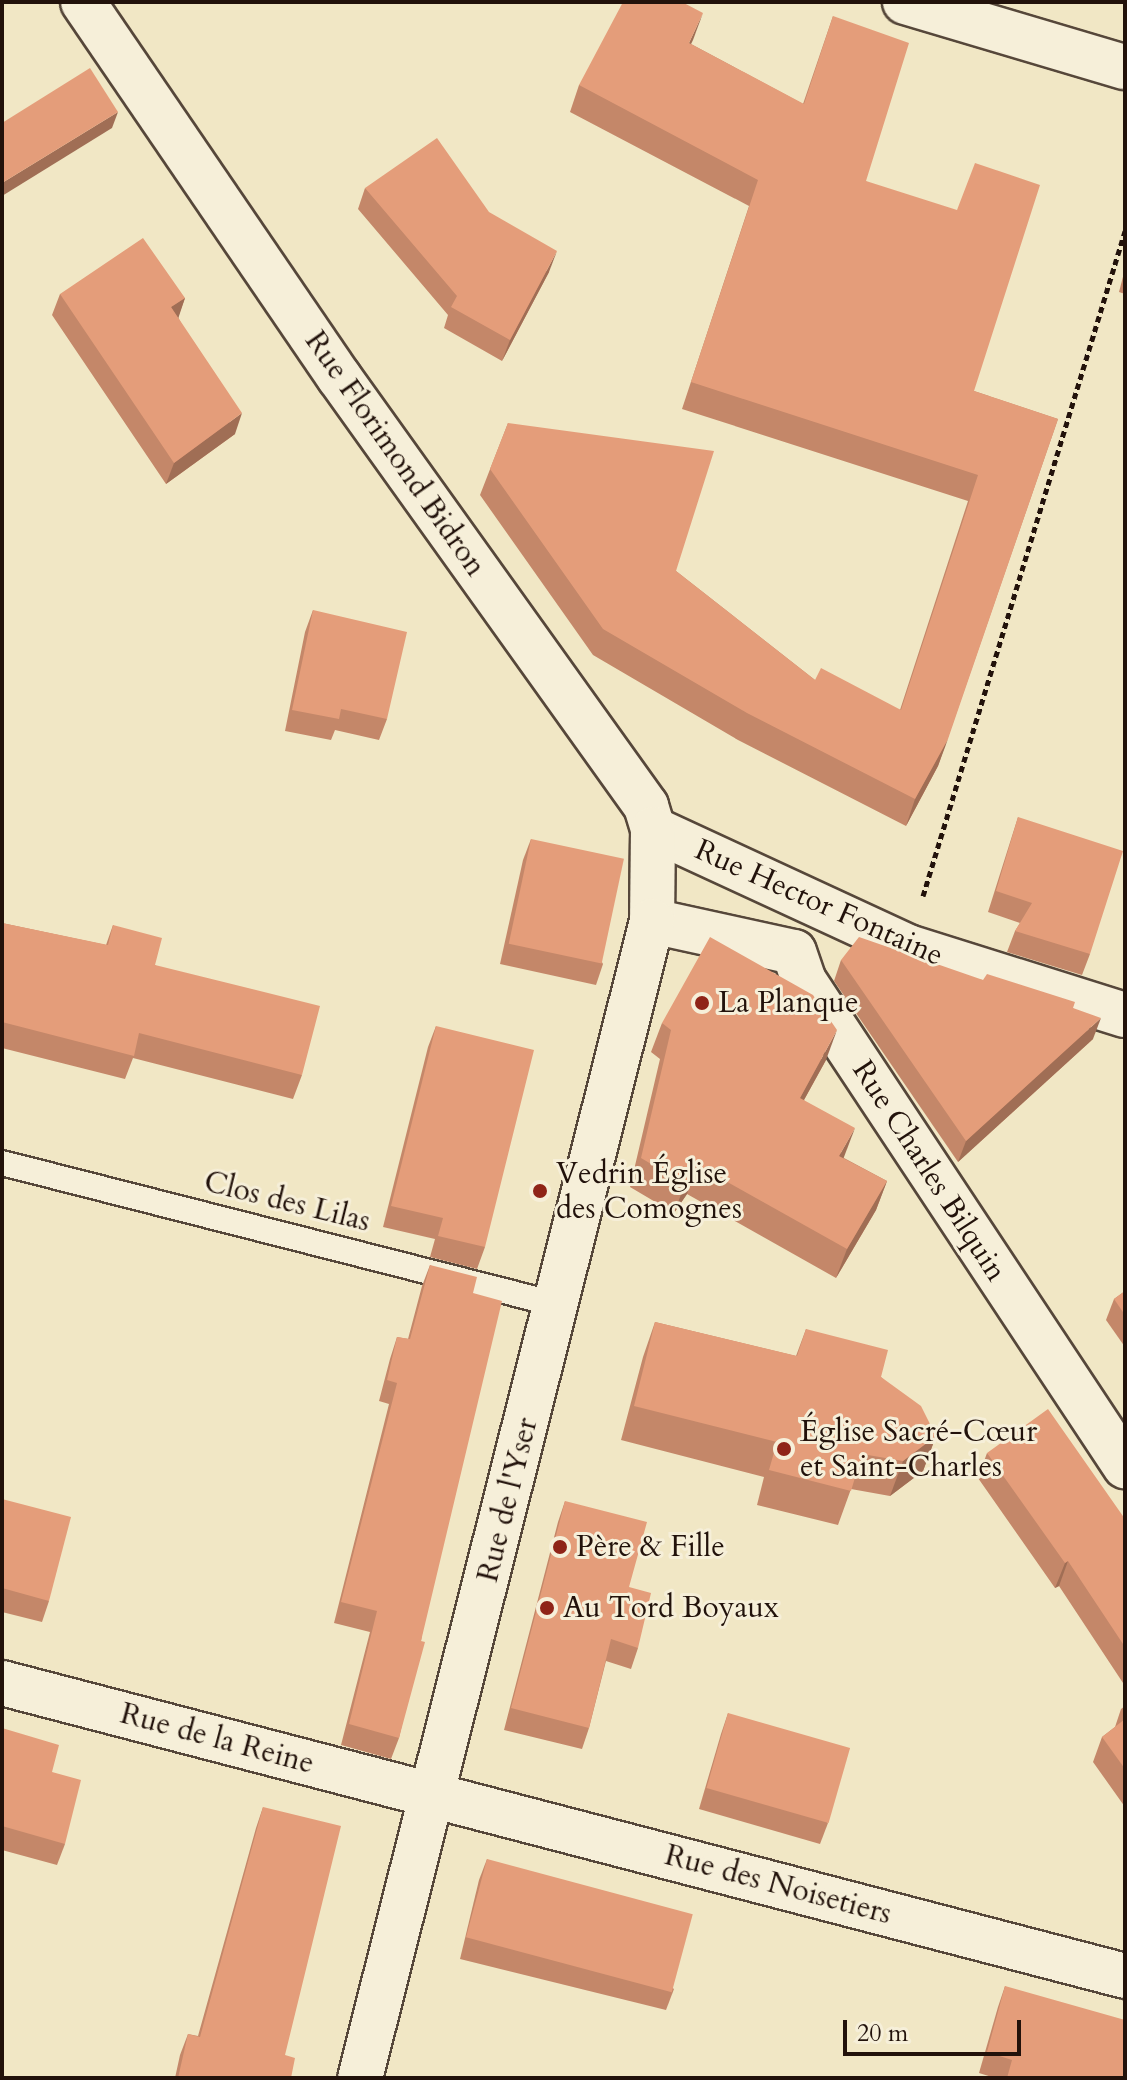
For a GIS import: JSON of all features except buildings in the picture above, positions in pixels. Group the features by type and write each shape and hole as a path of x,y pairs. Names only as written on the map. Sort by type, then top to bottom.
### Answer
{"street":[{"name":"Rue Florimond Bidron","path":"83,2 339,377 646,806 653,829 652,921"},
{"path":"905,2 1125,67"},
{"name":"Rue Hector Fontaine","path":"653,829 908,947 1125,1015"},
{"path":"652,921 794,952 830,912"},
{"name":"Rue de l'Yser","path":"360,2078 652,921"},
{"name":"Rue Charles Bilquin","path":"794,952 804,981 1125,1466"},
{"name":"Rue de la Reine","path":"2,1683 432,1795"},
{"name":"Rue des Noisetiers","path":"432,1795 1125,1976"}],"lane":[{"name":"Clos des Lilas","path":"2,1163 555,1304"}],"path":[{"path":"908,947 1125,231"}],"place":[{"name":"La Planque","path":"702,1003"},
{"name":"Vedrin Église des Comognes","path":"540,1191"},
{"name":"Église Sacré-Cœur et Saint-Charles","path":"784,1449"},
{"name":"Père & Fille","path":"560,1547"},
{"name":"Au Tord Boyaux","path":"547,1608"}]}
